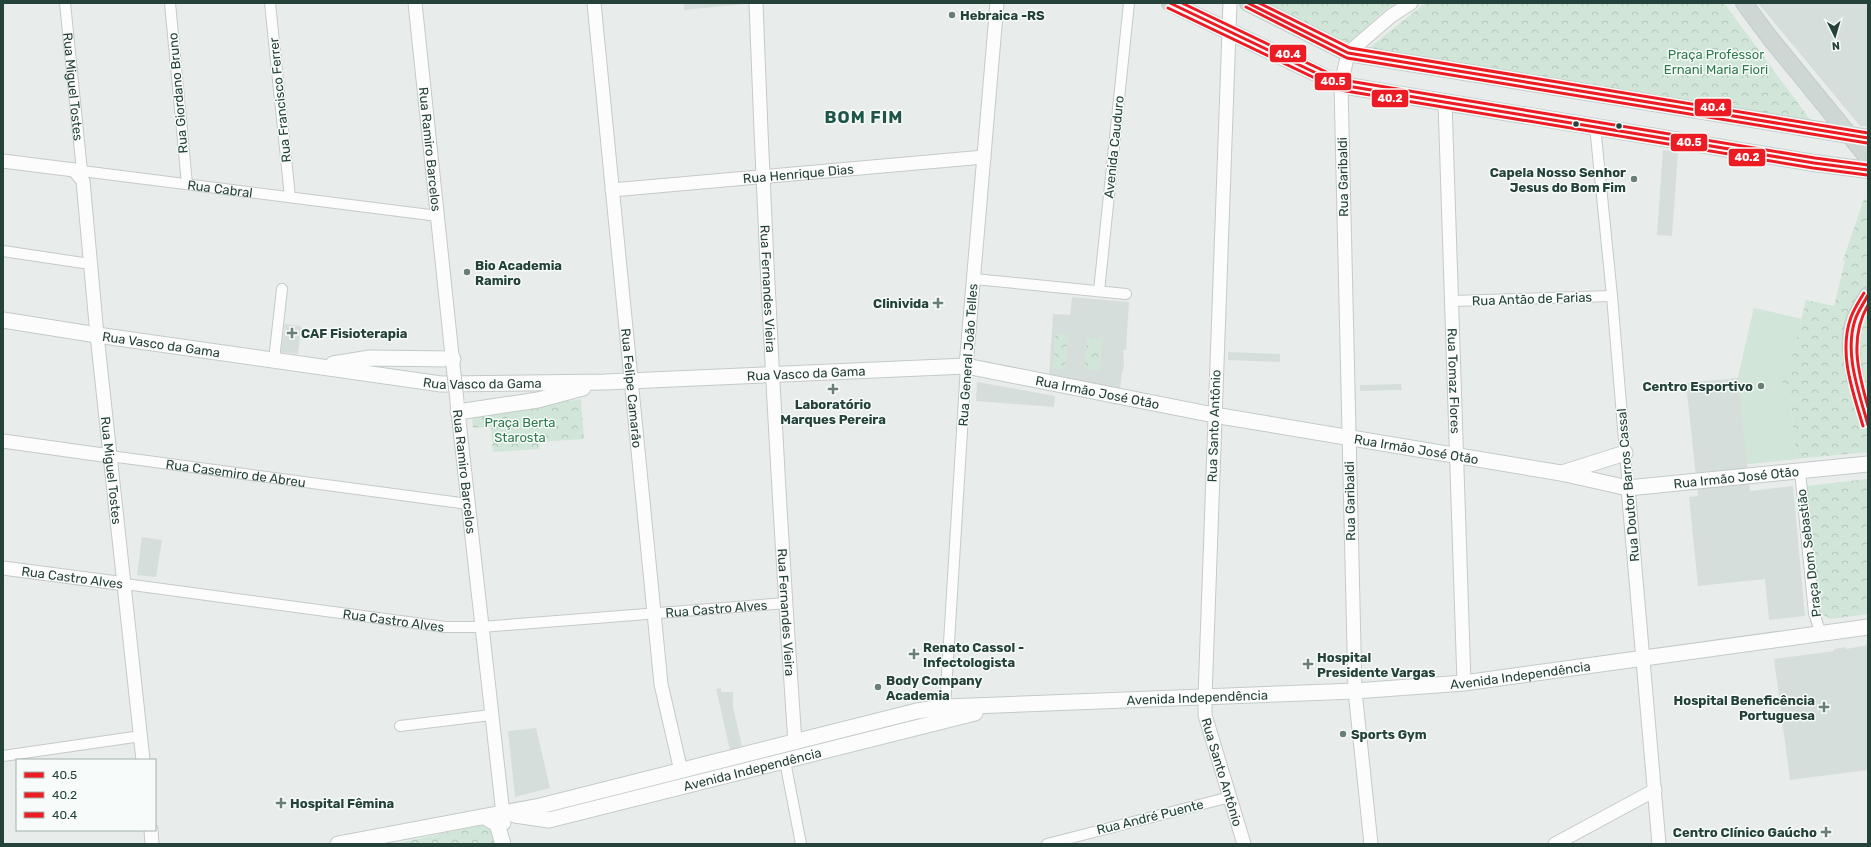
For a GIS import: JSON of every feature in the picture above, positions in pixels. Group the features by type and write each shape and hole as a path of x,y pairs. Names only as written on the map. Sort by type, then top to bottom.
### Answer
{"main road":[{"path":"1170,3 1341,85 1814,163 1868,170"},
{"path":"1248,3 1348,53 1868,138"},
{"path":"1744,3 1821,102 1868,158"},
{"path":"1821,102 1825,117 1822,131"},
{"path":"1855,378 1851,336 1855,320 1868,295"},
{"name":"Rua Vasco da Gama","path":"3,320 97,335 441,384 605,382 966,366"},
{"path":"316,366 370,358 453,362"},
{"name":"Rua Irmão José Otão","path":"966,366 1214,415 1457,457 1561,473 1628,488 1868,464"},
{"path":"458,406 538,400 605,382"},
{"path":"1561,473 1625,453"},
{"name":"Avenida Independência","path":"338,844 373,841 502,814 795,743 917,711 945,707 1003,706 1355,691 1464,683 1643,660 1868,627"},
{"name":"Avenida Independência","path":"502,814 550,820 1003,706"},
{"path":"485,817 497,824 503,844"}],"street":[{"name":"Rua Miguel Tostes","path":"65,3 97,335 144,759"},
{"name":"Rua Giordano Bruno","path":"170,3 187,184"},
{"name":"Rua Francisco Ferrer","path":"270,3 290,197"},
{"name":"Rua Ramiro Barcelos","path":"415,3 481,628 502,814 508,844"},
{"name":"Rua Felipe Camarão","path":"594,3 661,684 681,771"},
{"name":"Rua Fernandes Vieira","path":"756,3 762,176 795,743"},
{"name":"Rua General João Telles","path":"945,707 966,366 997,3"},
{"name":"Avenida Cauduro","path":"1099,291 1129,3"},
{"name":"Rua Santo Antônio","path":"1230,3 1214,415 1205,715 1244,844"},
{"path":"1348,53 1391,16 1411,3"},
{"name":"Rua Garibaldi","path":"1348,53 1341,85 1355,691 1371,844"},
{"name":"Rua Tomaz Flores","path":"1445,102 1464,683"},
{"name":"Rua Doutor Barros Cassal","path":"1594,126 1612,296 1659,844"},
{"name":"Rua Henrique Dias","path":"612,190 984,157"},
{"name":"Rua Cabral","path":"3,161 82,174 187,184 438,216"},
{"path":"3,251 90,264"},
{"path":"974,279 1126,294"},
{"path":"274,360 282,289"},
{"name":"Rua Antão de Farias","path":"1452,301 1612,296"},
{"name":"Rua Casemiro de Abreu","path":"3,441 468,504"},
{"name":"Praça Dom Sebastião","path":"1800,471 1814,613 1821,634"},
{"name":"Rua Castro Alves","path":"3,568 445,627 481,628 786,603"},
{"path":"400,726 491,715"},
{"path":"3,756 141,736"},
{"path":"785,761 802,844"},
{"path":"1555,844 1655,790"},
{"name":"Rua André Puente","path":"1047,844 1230,797"},
{"path":"151,831 152,844"}],"shaded area":[{"path":"684,3 744,3 744,4 684,10"},
{"path":"1758,3 1868,3 1868,127 1860,126"},
{"path":"1663,150 1678,152 1672,236 1657,235"},
{"path":"1072,297 1129,302 1126,350 1123,350 1124,364 1120,391 1049,376 1053,314 1070,315"},
{"path":"1754,308 1801,319 1784,395 1796,459 1747,464 1750,491 1793,486 1805,616 1769,620 1765,579 1698,586 1689,497 1698,496 1686,383 1738,378"},
{"name":"CAF Fisioterapia","path":"285,324 301,326 298,354 281,352"},
{"path":"1228,352 1280,354 1280,362 1228,360"},
{"path":"977,382 1055,396 1054,407 976,401"},
{"path":"1401,384 1402,390 1360,391 1360,385"},
{"path":"142,537 162,540 156,577 137,575"},
{"name":"Hospital Beneficência Portuguesa","path":"1868,645 1868,770 1790,780 1774,659 1834,651 1834,649 1845,647 1846,649"},
{"path":"721,688 721,692 733,692 733,707 742,746 730,750 716,689"},
{"path":"536,728 550,788 515,797 508,731"}],"green space":[{"path":"1263,3 1396,3 1384,11 1349,43 1333,37"},
{"name":"Praça Professor Ernani Maria Fiori","path":"1428,3 1724,3 1811,121 1668,96 1369,48 1423,5"},
{"path":"1864,199 1868,201 1868,452 1796,459 1790,395 1784,395 1782,374 1788,374 1806,300 1834,306 1845,261 1843,260"},
{"name":"Centro Esportivo","path":"1754,308 1801,319 1788,374 1782,375 1784,395 1790,395 1796,459 1747,464 1738,378"},
{"path":"1055,334 1068,335 1065,371 1053,368"},
{"path":"1087,338 1103,339 1100,370 1085,369"},
{"name":"Praça Berta Starosta","path":"581,399 584,439 539,442 540,449 493,452 491,427 473,428 472,417"},
{"path":"1868,479 1868,614 1831,619 1816,611 1806,486"},
{"path":"485,824 494,828 498,844 395,844"}],"tunnel":[{"path":"1855,378 1868,425"}],"transit line":[{"name":"40.5","path":"1170,3 1341,85 1814,163 1868,170"},
{"name":"40.4","path":"1182,3 1343,80 1815,158 1868,165"},
{"name":"40.5","path":"1248,3 1348,53 1868,138"},
{"name":"40.4","path":"1259,3 1350,48 1868,133"},
{"name":"40.2","path":"1246,7 1347,58 1867,143"},
{"name":"40.2","path":"1168,8 1340,90 1813,168 1867,175"},
{"name":"40.2","path":"1863,426 1848,372 1846,344 1847,331 1851,317 1864,293"},
{"name":"40.5","path":"1868,295 1855,320 1851,346 1854,373 1868,425"},
{"name":"40.4","path":"1868,305 1862,317 1857,343 1857,355 1861,381 1868,407"}],"place":[{"name":"Hebraica -RS","path":"952,15"},
{"name":"Capela Nosso Senhor Jesus do Bom Fim","path":"1634,179"},
{"name":"Bio Academia Ramiro","path":"467,272"},
{"name":"Clinivida","path":"938,303"},
{"name":"CAF Fisioterapia","path":"292,333"},
{"name":"Centro Esportivo","path":"1761,386"},
{"name":"Laboratório Marques Pereira","path":"833,389"},
{"name":"Renato Cassol - Infectologista","path":"914,654"},
{"name":"Hospital Presidente Vargas","path":"1308,664"},
{"name":"Body Company Academia","path":"878,687"},
{"name":"Hospital Beneficência Portuguesa","path":"1824,707"},
{"name":"Sports Gym","path":"1343,734"},
{"name":"Hospital Fêmina","path":"281,803"},
{"name":"Centro Clínico Gaúcho","path":"1826,832"}],"district":[{"name":"BOM FIM","path":"864,117"}]}
